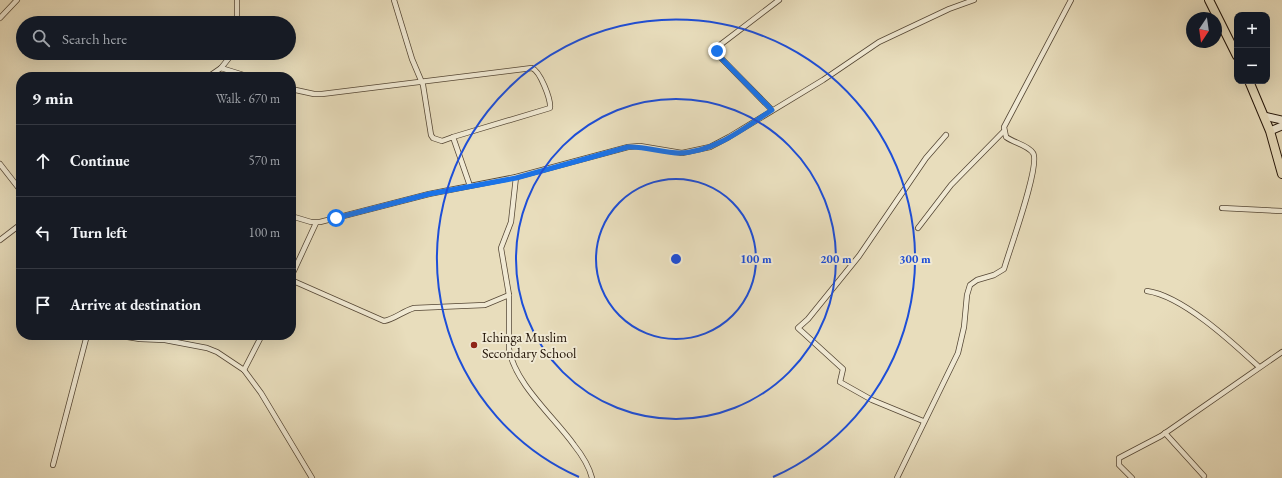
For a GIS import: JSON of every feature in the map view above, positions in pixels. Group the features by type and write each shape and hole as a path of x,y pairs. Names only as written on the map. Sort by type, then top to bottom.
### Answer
{"highway":[{"path":"1209,0 1234,50"},
{"path":"1250,84 1270,131 1282,174"}],"street":[{"path":"0,18 17,0"},
{"path":"237,0 237,16"},
{"path":"296,90 314,94 421,82 532,68 537,71 550,103 550,108 442,140 433,138 421,82 412,59 394,0"},
{"path":"772,110 720,57 717,47 779,0"},
{"path":"296,217 316,222 429,194 516,178 628,147 640,146 671,152 703,150 730,137 856,59 879,42 949,9 974,0"},
{"path":"918,228 951,185 1004,131 1071,0"},
{"path":"215,72 221,68 227,60"},
{"path":"221,68 234,72"},
{"path":"1264,116 1282,120"},
{"path":"1270,131 1282,126"},
{"path":"897,478 960,346 970,285 977,280 994,275 1004,269 1029,190 1035,159 1034,154 1027,147 1006,137 1004,131"},
{"path":"923,422 872,400 840,382 843,369 798,328 808,319 859,256 926,158 946,135"},
{"path":"453,137 470,186"},
{"path":"0,164 16,185"},
{"path":"516,178 511,222 501,248 509,295 508,349 513,362 525,383 581,454 586,462 592,478"},
{"path":"1222,208 1282,211"},
{"path":"296,268 316,222"},
{"path":"0,240 16,228"},
{"path":"296,281 384,321 392,319 405,310 414,308 485,305 509,295"},
{"path":"1147,291 1159,294 1174,301 1204,321 1225,336 1259,367"},
{"path":"53,465 86,340"},
{"path":"165,340 207,348 217,352 244,370 267,403 312,478"},
{"path":"244,370 259,340"},
{"path":"1132,478 1119,465 1119,458 1165,433 1282,352"},
{"path":"1165,433 1204,476"}],"place":[{"name":"Ichinga Muslim Secondary School","path":"474,345"}],"route":[{"path":"336,218 429,194 516,178 628,147 640,146 682,153 703,150 710,147 730,137 772,110 717,54 717,51"}]}
